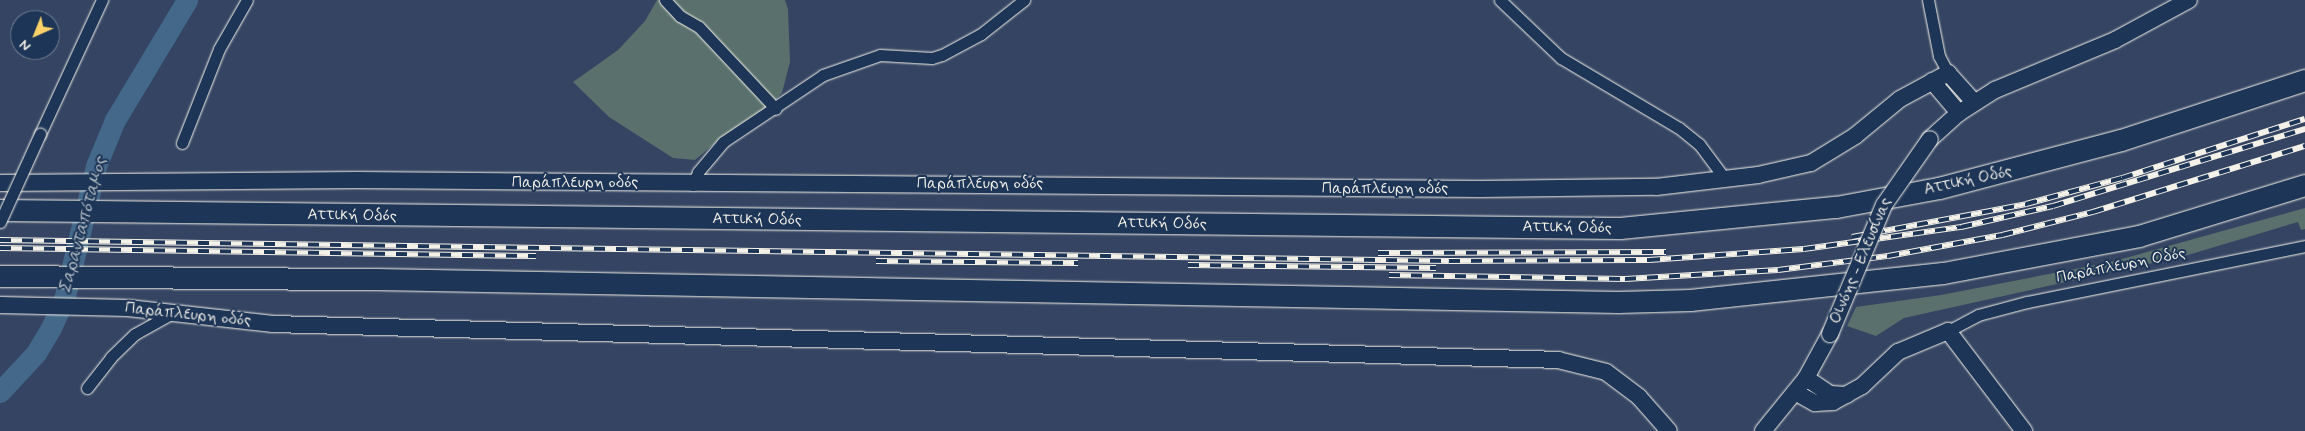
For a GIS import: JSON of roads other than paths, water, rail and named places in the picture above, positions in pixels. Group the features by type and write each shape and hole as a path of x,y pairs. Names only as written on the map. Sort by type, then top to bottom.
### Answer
{"highway":[{"path":"2181,120 2305,67"},
{"name":"Αττική Οδός","path":"0,210 111,213 1620,228 1836,207 1939,188 2022,169 2305,80"},
{"path":"0,276 376,279 1347,298 1681,300 1944,273 2139,236 2299,189"}],"street":[{"path":"0,222 102,0"},
{"path":"182,143 219,48 247,0"},
{"path":"665,0 680,16 699,27 776,109"},
{"path":"693,185 698,172 723,142 841,66 880,55 932,58 959,47 1000,22 1024,0"},
{"path":"1500,0 1561,58 1680,128 1699,144 1725,179"},
{"path":"1928,0 1939,56 1948,73 1974,102"},
{"name":"Οινόης - Ελευσίνας","path":"1763,431 1806,378 1830,334 1884,205 1930,139 1974,102 2046,67 2154,22 2189,0"},
{"name":"Παράπλευρη οδός","path":"0,183 118,185 347,180 693,185 1490,189 1656,187 1725,179 1811,163 1855,136 1900,98 1948,73"},
{"path":"1932,81 1959,113"},
{"name":"Παράπλευρη Οδός","path":"1948,331 1978,315 2027,302 2305,246"},
{"name":"Παράπλευρη οδός","path":"2,305 87,307 273,324 1558,360 1585,364 1622,382 1669,431"},
{"path":"87,388 111,357 136,334 171,314"},
{"path":"1795,392 1824,404 1849,395 1898,352 1948,331 2024,431"},
{"path":"1806,378 1830,394 1849,395"}],"waterway":[{"name":"Σαρανταπόταμος","path":"0,392 36,353 51,328 65,296 96,166 115,120 187,0"}],"railway":[{"path":"1852,237 2026,204 2122,178 2305,119"},
{"path":"0,240 1449,261 1649,260 1804,249 1961,227 2053,206 2305,129"},
{"path":"1389,275 1625,279 1778,270 1888,256 2002,235 2093,212 2305,146"},
{"path":"0,248 536,256"},
{"path":"1378,253 1666,252"},
{"path":"876,261 1078,263"},
{"path":"1188,265 1436,268"}]}
